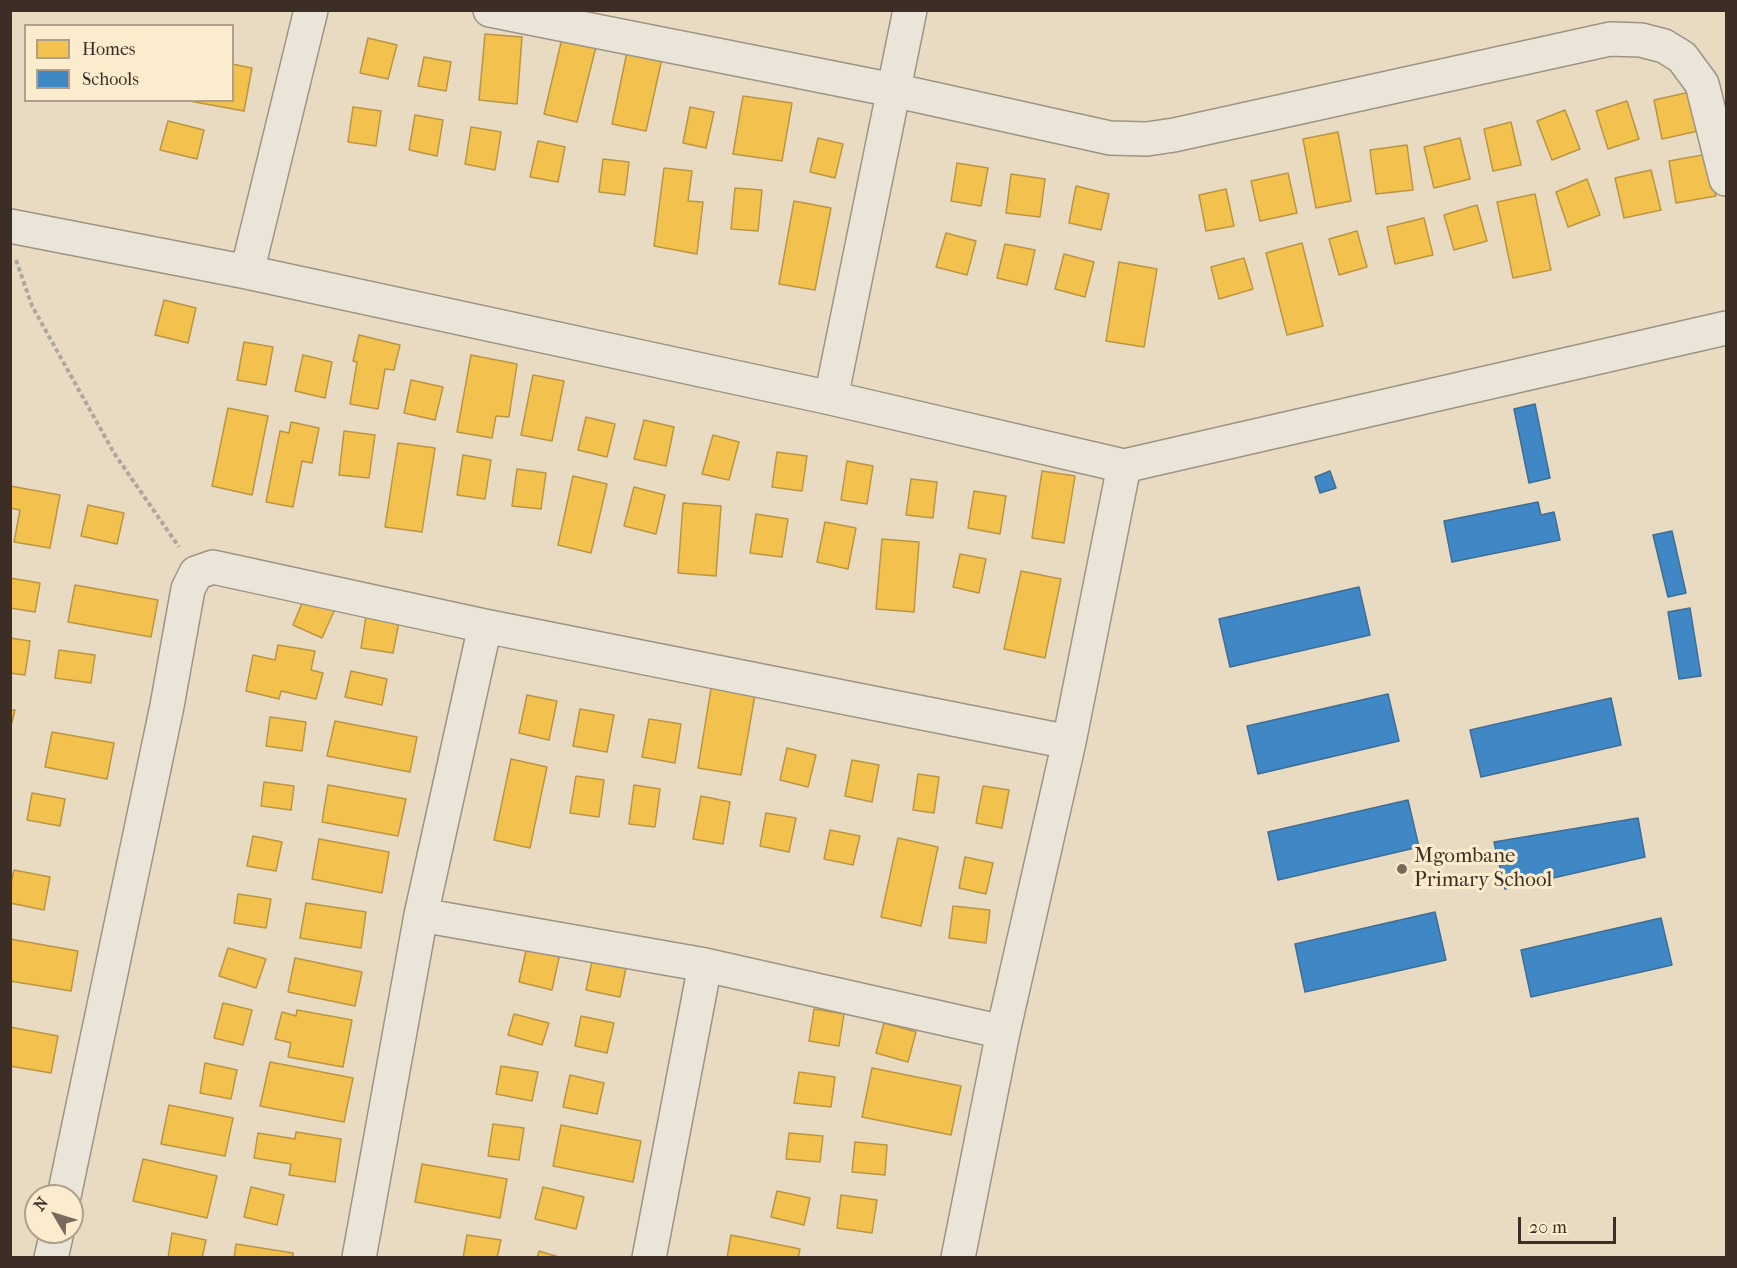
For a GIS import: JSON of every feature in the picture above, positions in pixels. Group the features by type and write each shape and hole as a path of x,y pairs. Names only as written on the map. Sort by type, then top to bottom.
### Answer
{"street":[{"path":"247,272 311,10"},
{"path":"490,10 893,90 1110,138 1147,139 1610,39 1641,40 1664,46 1682,57 1702,84 1726,179"},
{"path":"831,398 909,10"},
{"path":"12,227 247,272 831,398 1124,466 1726,328"},
{"path":"958,1257 1003,1032 1069,742 1124,466"},
{"path":"67,1184 167,706 188,589 196,573 213,567 485,626 1069,742"},
{"path":"359,1257 421,915 485,626"},
{"path":"421,915 705,965 1003,1032"},
{"path":"649,1257 705,965"}],"path":[{"path":"12,227 17,266 32,306 114,453 196,573"}],"building: Homes":[{"path":"564,30 598,39 577,122 544,114"},
{"path":"485,34 522,37 517,104 479,100"},
{"path":"368,38 397,45 388,79 360,73"},
{"path":"628,47 663,54 646,131 612,124"},
{"path":"424,57 451,62 446,91 418,86"},
{"path":"234,64 252,68 244,111 195,102 234,102"},
{"path":"1690,92 1698,131 1662,139 1654,100"},
{"path":"743,96 792,103 782,161 733,154"},
{"path":"1627,101 1639,139 1608,149 1596,111"},
{"path":"353,107 381,111 376,146 348,142"},
{"path":"690,107 714,112 706,148 683,143"},
{"path":"1565,110 1580,149 1552,160 1537,121"},
{"path":"415,115 443,120 437,156 409,150"},
{"path":"168,121 204,130 197,159 160,150"},
{"path":"1511,122 1521,165 1493,171 1484,129"},
{"path":"471,127 501,132 495,170 465,164"},
{"path":"1338,132 1351,201 1316,208 1303,139"},
{"path":"818,138 843,144 835,178 810,172"},
{"path":"1460,138 1470,179 1434,188 1424,147"},
{"path":"538,141 565,147 558,182 530,177"},
{"path":"1407,145 1413,190 1376,194 1370,150"},
{"path":"1708,154 1716,196 1676,203 1669,161"},
{"path":"603,159 629,162 625,195 599,192"},
{"path":"957,163 988,168 981,206 951,201"},
{"path":"664,168 692,171 688,201 703,202 697,254 654,246"},
{"path":"1651,170 1661,210 1624,218 1615,178"},
{"path":"1288,173 1297,213 1260,221 1251,181"},
{"path":"1011,174 1045,179 1040,217 1006,213"},
{"path":"1587,179 1600,215 1568,227 1556,192"},
{"path":"1076,186 1109,194 1101,230 1069,223"},
{"path":"735,188 762,190 758,231 731,229"},
{"path":"1226,189 1234,226 1206,231 1199,195"},
{"path":"1535,194 1551,270 1513,278 1497,202"},
{"path":"794,201 831,208 815,290 779,284"},
{"path":"1477,205 1487,241 1454,250 1444,215"},
{"path":"1424,218 1433,255 1395,264 1387,227"},
{"path":"1357,231 1367,267 1339,275 1329,239"},
{"path":"946,233 976,241 967,275 936,267"},
{"path":"1302,243 1323,326 1287,335 1266,253"},
{"path":"1005,244 1035,250 1027,285 997,278"},
{"path":"1064,254 1094,262 1085,297 1055,289"},
{"path":"1244,258 1253,289 1219,299 1211,267"},
{"path":"1119,262 1157,269 1144,347 1106,341"},
{"path":"164,300 196,308 188,343 155,335"},
{"path":"359,335 400,345 394,370 385,369 378,409 350,404 357,362 353,361"},
{"path":"244,342 273,347 266,385 237,380"},
{"path":"303,355 332,362 325,398 295,391"},
{"path":"471,355 517,364 509,417 496,416 492,438 457,432"},
{"path":"533,375 564,381 552,441 521,435"},
{"path":"411,380 443,387 435,420 404,413"},
{"path":"228,408 268,416 252,495 212,486"},
{"path":"586,417 615,424 607,457 578,450"},
{"path":"644,420 674,427 666,466 634,459"},
{"path":"291,422 319,428 312,463 302,461 293,507 266,502 280,431 289,433"},
{"path":"344,431 375,435 369,478 339,475"},
{"path":"713,435 739,442 729,480 702,474"},
{"path":"398,443 435,448 422,532 385,527"},
{"path":"777,452 807,456 802,491 772,487"},
{"path":"463,455 491,460 485,499 457,495"},
{"path":"847,461 873,466 867,504 841,500"},
{"path":"517,469 546,473 541,509 512,506"},
{"path":"1042,471 1075,476 1064,543 1032,538"},
{"path":"573,476 607,484 591,553 558,545"},
{"path":"911,479 937,482 933,518 906,515"},
{"path":"10,486 60,495 50,548 14,542 20,510 10,508"},
{"path":"634,487 665,495 656,534 624,526"},
{"path":"974,491 1006,496 1000,534 968,528"},
{"path":"683,503 721,506 716,576 678,573"},
{"path":"88,505 124,513 117,544 81,536"},
{"path":"756,514 788,519 782,557 750,553"},
{"path":"825,522 856,528 848,569 817,562"},
{"path":"882,539 919,542 914,612 876,609"},
{"path":"960,554 986,559 979,593 953,587"},
{"path":"1021,571 1061,579 1045,658 1004,649"},
{"path":"10,578 40,583 35,612 10,608"},
{"path":"75,585 158,600 151,637 68,622"},
{"path":"305,596 335,609 322,638 293,625"},
{"path":"366,616 399,622 393,653 361,648"},
{"path":"10,638 30,641 25,675 10,673"},
{"path":"278,645 315,651 311,670 323,673 316,699 281,691 279,699 246,691 253,655 275,660"},
{"path":"59,650 95,655 91,683 55,678"},
{"path":"351,671 387,679 382,705 345,697"},
{"path":"713,676 757,683 741,775 698,768"},
{"path":"527,695 557,701 549,740 519,733"},
{"path":"580,709 614,715 607,752 573,746"},
{"path":"10,710 15,710 10,730"},
{"path":"270,717 306,722 302,751 266,746"},
{"path":"649,719 681,724 675,763 642,757"},
{"path":"335,721 417,737 410,772 327,756"},
{"path":"52,732 114,743 107,779 45,767"},
{"path":"787,748 816,755 808,787 780,780"},
{"path":"511,759 547,767 530,848 494,840"},
{"path":"852,760 879,765 872,802 845,796"},
{"path":"918,774 939,777 934,813 913,810"},
{"path":"576,776 604,780 599,817 570,813"},
{"path":"264,782 294,786 291,810 261,806"},
{"path":"328,785 406,799 398,836 322,822"},
{"path":"634,785 660,789 655,827 629,824"},
{"path":"983,786 1009,790 1002,828 976,823"},
{"path":"32,793 65,799 60,826 27,820"},
{"path":"701,796 730,802 723,844 693,839"},
{"path":"766,813 796,818 789,852 760,846"},
{"path":"830,830 860,836 853,865 824,859"},
{"path":"253,836 282,842 276,871 247,866"},
{"path":"898,838 938,847 921,926 881,917"},
{"path":"319,839 389,852 382,893 312,879"},
{"path":"965,857 993,863 986,894 959,888"},
{"path":"14,870 50,877 44,910 10,903 10,888"},
{"path":"238,894 271,899 266,928 234,923"},
{"path":"306,903 366,912 361,948 300,938"},
{"path":"953,906 990,910 986,943 949,938"},
{"path":"10,939 78,951 71,991 10,981"},
{"path":"527,946 560,953 552,990 519,982"},
{"path":"228,948 266,959 256,988 219,976"},
{"path":"593,956 627,963 620,997 586,990"},
{"path":"295,958 362,972 355,1006 288,992"},
{"path":"223,1003 252,1010 243,1045 214,1038"},
{"path":"814,1009 844,1014 839,1046 809,1041"},
{"path":"297,1010 352,1020 343,1067 288,1057 291,1043 275,1039 282,1012 296,1016"},
{"path":"514,1014 549,1023 542,1045 508,1035"},
{"path":"581,1016 614,1023 607,1053 575,1046"},
{"path":"884,1023 916,1032 908,1062 876,1053"},
{"path":"10,1027 58,1036 51,1073 10,1066"},
{"path":"270,1062 353,1078 344,1122 260,1106"},
{"path":"205,1063 237,1070 231,1099 200,1093"},
{"path":"501,1066 538,1072 532,1101 496,1094"},
{"path":"872,1068 961,1086 951,1135 862,1117"},
{"path":"799,1072 835,1077 831,1107 794,1103"},
{"path":"570,1075 604,1083 597,1114 563,1107"},
{"path":"169,1105 233,1118 225,1156 161,1144"},
{"path":"493,1124 524,1128 519,1160 488,1156"},
{"path":"561,1125 641,1141 633,1182 553,1166"},
{"path":"296,1132 341,1139 335,1182 289,1175 291,1164 254,1158 258,1133 295,1139"},
{"path":"789,1133 823,1136 820,1162 786,1159"},
{"path":"855,1142 887,1145 885,1175 852,1172"},
{"path":"143,1159 217,1176 207,1218 133,1201"},
{"path":"422,1164 507,1179 500,1218 415,1202"},
{"path":"251,1187 284,1195 277,1225 244,1217"},
{"path":"543,1187 584,1197 576,1229 535,1219"},
{"path":"777,1191 810,1198 804,1225 771,1217"},
{"path":"841,1195 877,1200 872,1233 837,1228"},
{"path":"172,1233 206,1240 202,1258 168,1258"},
{"path":"467,1235 501,1240 497,1258 463,1258"},
{"path":"731,1235 800,1249 798,1258 727,1258"},
{"path":"236,1244 293,1253 293,1258 234,1258"},
{"path":"539,1251 562,1258 537,1258"}],"building: Schools":[{"path":"1535,404 1550,478 1529,483 1514,409"},
{"path":"1330,471 1336,488 1320,493 1315,477"},
{"path":"1538,502 1541,515 1554,512 1560,540 1452,562 1444,521"},
{"path":"1672,531 1686,593 1668,597 1653,535"},
{"path":"1359,587 1370,635 1230,667 1219,619"},
{"path":"1690,608 1701,676 1679,679 1668,612"},
{"path":"1388,694 1399,741 1258,774 1247,726"},
{"path":"1611,698 1621,745 1481,777 1470,730"},
{"path":"1408,800 1419,847 1278,880 1268,832"},
{"path":"1638,818 1645,857 1505,889 1494,842"},
{"path":"1435,912 1446,960 1305,992 1295,944"},
{"path":"1661,918 1672,965 1531,997 1521,950"}],"place":[{"name":"Mgombane Primary School","path":"1402,869"}]}
